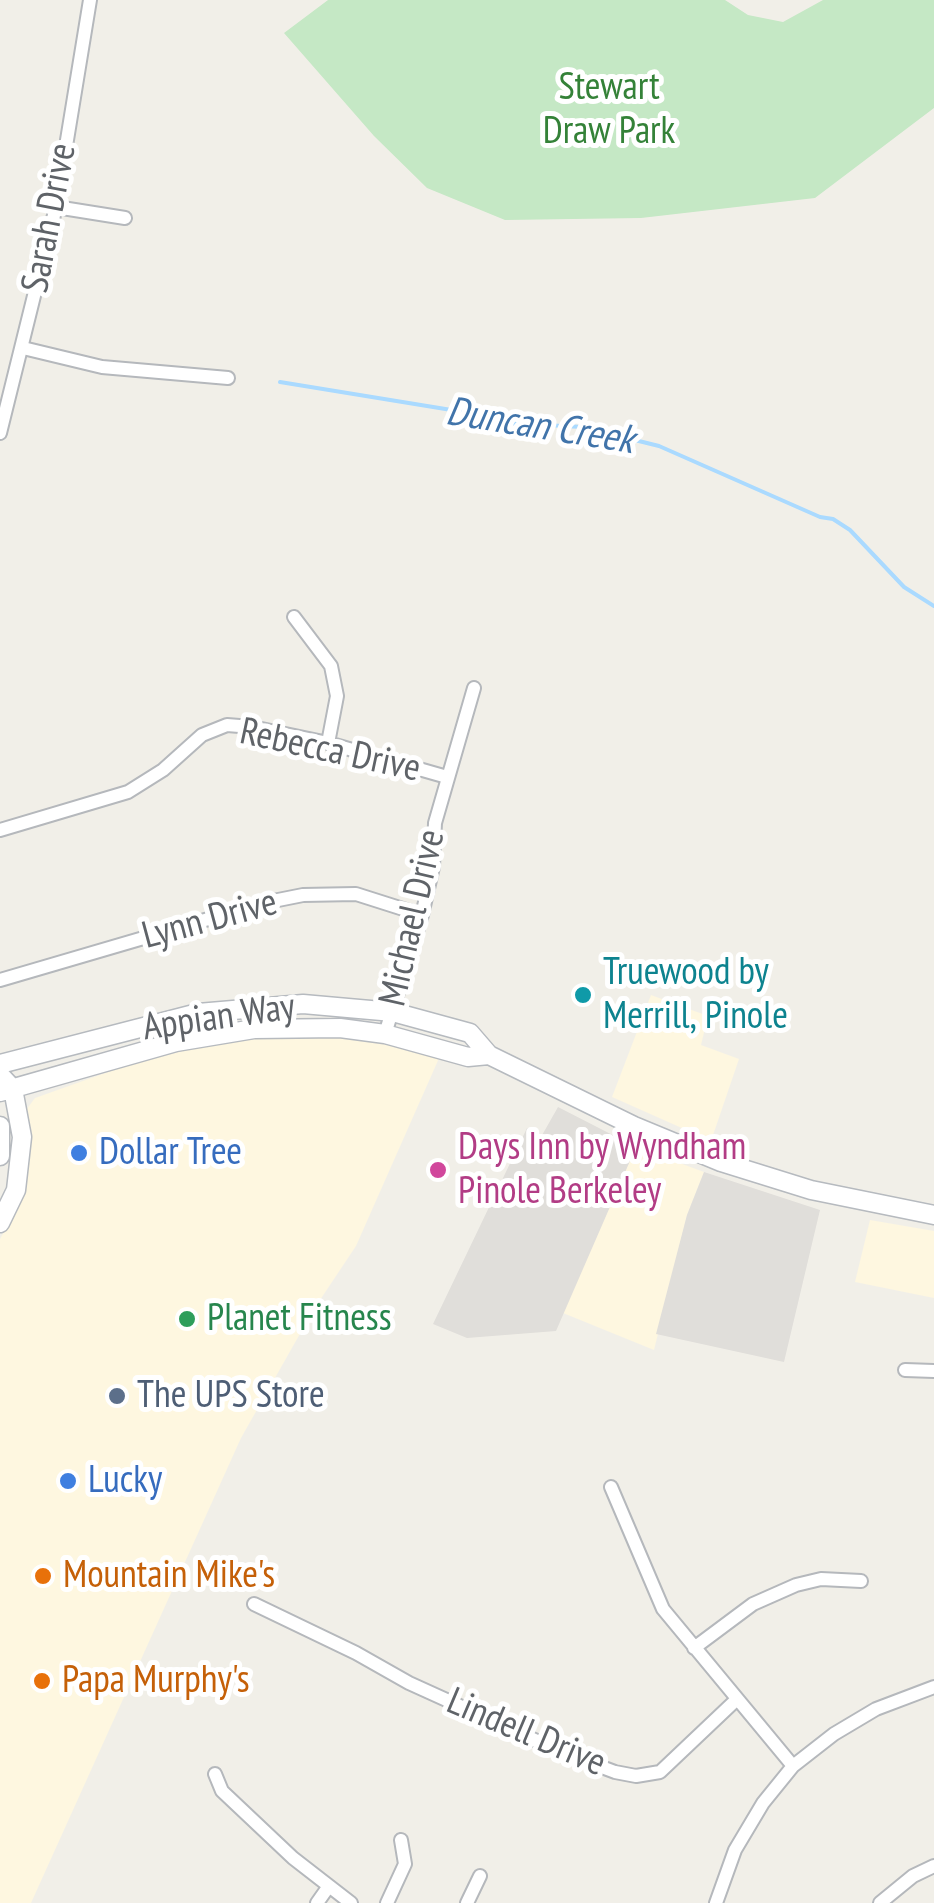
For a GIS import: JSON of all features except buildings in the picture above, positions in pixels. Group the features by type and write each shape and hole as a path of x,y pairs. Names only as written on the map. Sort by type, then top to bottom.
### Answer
{"main road":[{"name":"Appian Way","path":"0,1064 198,1013 303,1004 393,1012 470,1033 490,1055 634,1126 722,1162 811,1190 934,1215"},
{"name":"Appian Way","path":"4,1086 213,1034 301,1026 385,1034 468,1057 490,1055"},
{"path":"0,1223 20,1178 22,1137 4,1086"},
{"path":"0,1126 0,1156"}],"street":[{"name":"Sarah Drive","path":"0,433 56,207 90,0"},
{"path":"56,207 124,218"},
{"path":"23,348 102,368 228,378"},
{"path":"294,617 331,666 337,696 328,743"},
{"name":"Michael Drive","path":"385,1034 422,915 434,868 435,824 474,688"},
{"name":"Rebecca Drive","path":"0,830 128,792 164,770 202,735 227,725 328,743 447,777"},
{"name":"Lynn Drive","path":"0,980 263,903 304,895 356,894 422,915"},
{"path":"905,1370 934,1370"},
{"path":"612,1487 663,1609 793,1766"},
{"path":"694,1648 753,1604 796,1585 821,1580 862,1582"},
{"name":"Lindell Drive","path":"254,1604 409,1683 559,1752 636,1776 660,1772 736,1700"},
{"path":"716,1903 735,1850 763,1803 793,1766 834,1734 876,1709 934,1686"},
{"path":"214,1774 222,1791 294,1858 350,1903"},
{"path":"387,1903 405,1864 401,1840"},
{"path":"880,1903 914,1876 934,1866"},
{"path":"467,1903 480,1876"},
{"path":"317,1903 329,1886"}],"shaded area":[{"path":"651,995 708,1016 701,1045 739,1059 711,1141 612,1097"},
{"path":"286,1036 353,1037 440,1056 356,1246 314,1309 241,1438 31,1903 0,1903 0,1239 22,1198 23,1114 35,1098 125,1066 213,1043"},
{"path":"558,1107 636,1147 556,1331 467,1338 433,1324 527,1128 541,1137"},
{"path":"636,1147 704,1172 687,1215 654,1350 563,1313"},
{"path":"704,1172 820,1210 784,1362 656,1334 687,1215"},
{"path":"870,1220 934,1231 934,1298 855,1282"}],"green space":[{"name":"Stewart Draw Park","path":"328,0 725,0 748,15 783,22 823,0 934,0 934,108 815,198 641,218 505,220 427,188 374,136 284,33"}],"waterway":[{"name":"Duncan Creek","path":"280,382 476,414 507,423 582,427 659,446 820,517 833,519 850,530 904,587 934,606"}],"place":[{"name":"Truewood by Merrill, Pinole","path":"583,995"},
{"name":"Dollar Tree","path":"79,1153"},
{"name":"Days Inn by Wyndham Pinole Berkeley","path":"438,1170"},
{"name":"Planet Fitness","path":"187,1319"},
{"name":"The UPS Store","path":"117,1396"},
{"name":"Lucky","path":"68,1481"},
{"name":"Mountain Mike's","path":"43,1576"},
{"name":"Papa Murphy's","path":"42,1681"}]}
